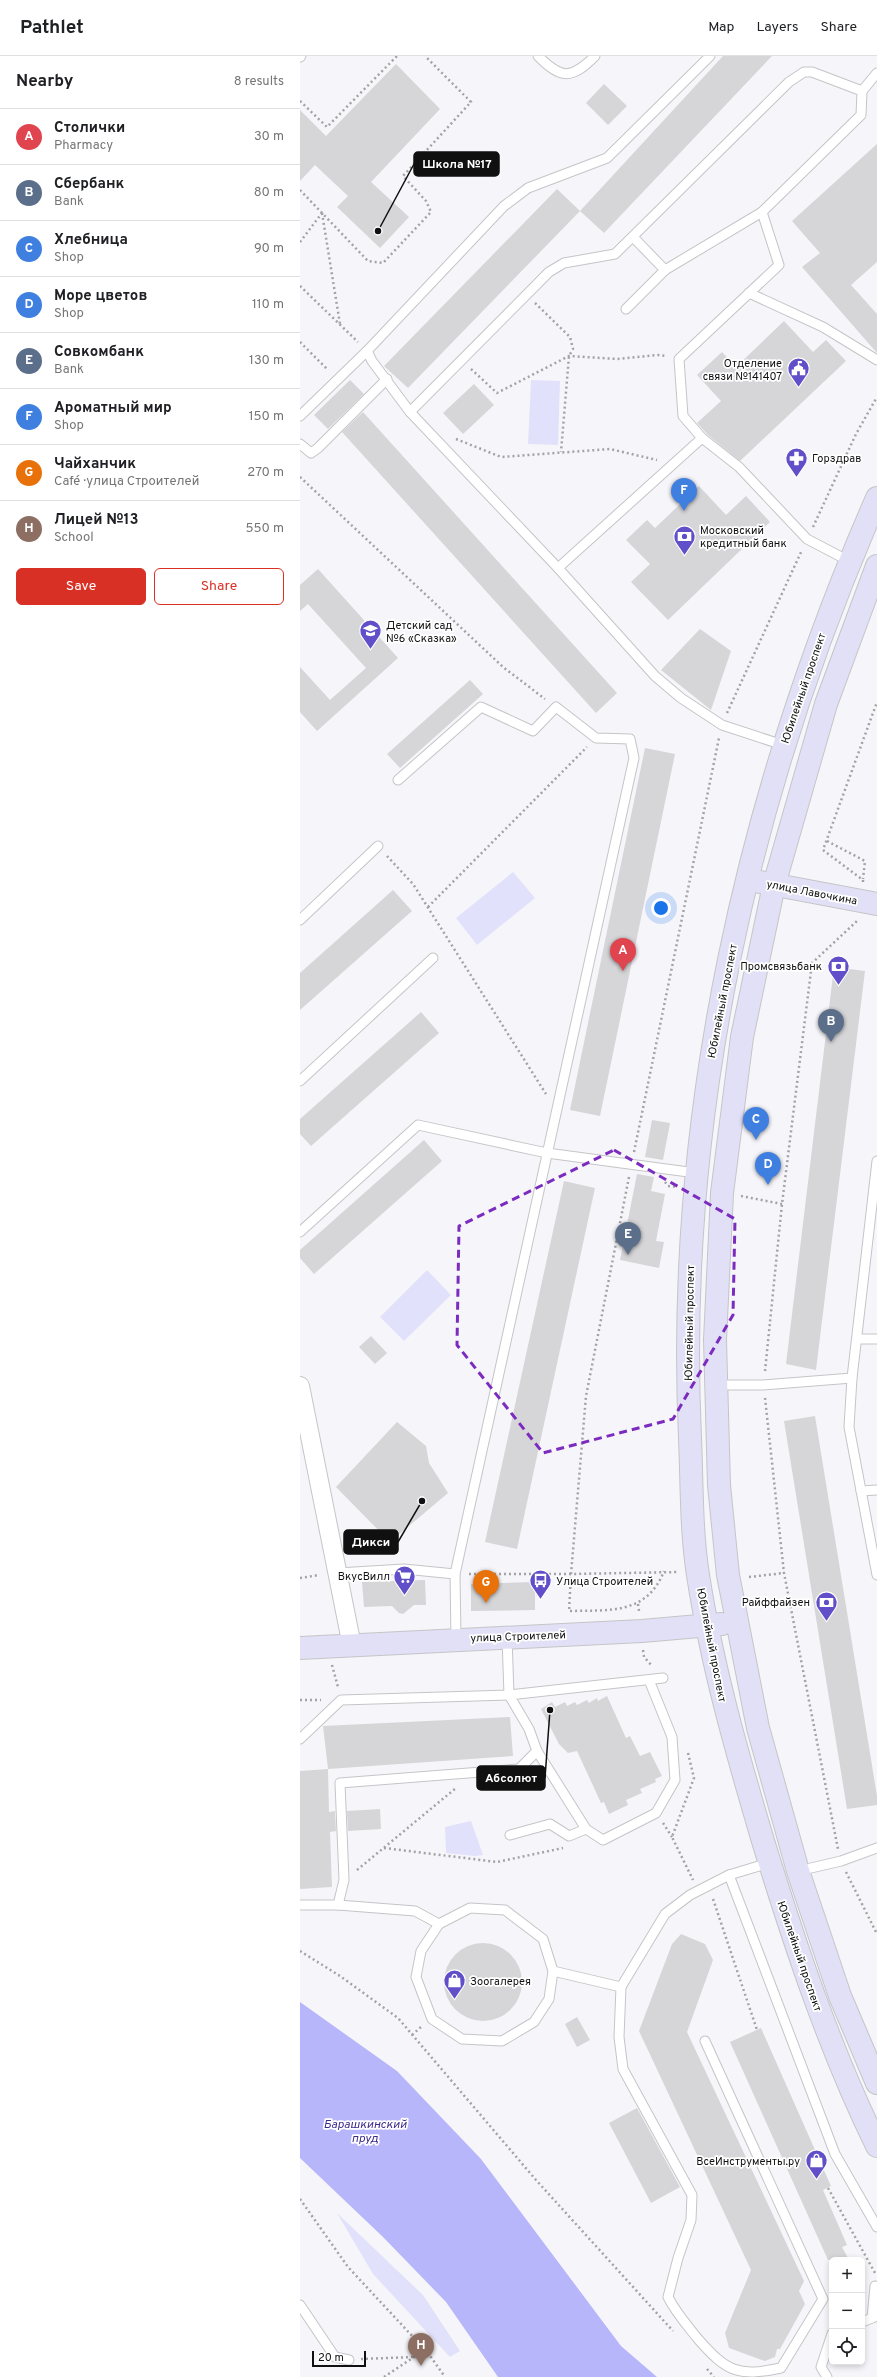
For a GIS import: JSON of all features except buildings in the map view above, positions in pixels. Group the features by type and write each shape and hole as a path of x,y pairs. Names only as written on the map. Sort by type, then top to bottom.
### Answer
{"main road":[{"name":"Юбилейный проспект","path":"877,498 849,561 815,650 783,745 748,880 712,1048 696,1173 691,1227 688,1382 697,1573 716,1670 731,1736 770,1863 816,2004 844,2076 877,2146"},
{"path":"874,578 826,704 774,885 742,1037 725,1156 719,1227 715,1340 719,1485 728,1576 735,1622 758,1728 798,1871 840,1996 877,2083"},
{"name":"улица Лавочкина","path":"748,880 868,903"},
{"name":"улица Строителей","path":"300,1648 456,1639 642,1631 735,1622"}],"street":[{"path":"300,1386 352,1646"}],"lane":[{"path":"538,56 553,70 566,74 581,70 595,56"},
{"path":"300,416 367,351 504,206 528,188 607,158 710,56"},
{"path":"410,412 549,272 564,263 615,254 789,82 804,72 812,72 862,91"},
{"path":"626,310 665,270 762,212 861,115 862,91 877,73"},
{"path":"762,212 779,265 679,359 683,416 702,438 738,467 807,539 849,561"},
{"path":"633,237 665,270"},
{"path":"749,293 824,327 877,360"},
{"path":"367,351 372,361 387,379 410,412 558,568 655,676 681,698 722,725 783,745"},
{"path":"300,444 311,453 318,448 387,379"},
{"path":"558,568 702,438"},
{"path":"398,780 481,706 533,732 556,707 596,738 630,739 634,758 455,1574 456,1639"},
{"path":"300,920 378,846"},
{"path":"300,1081 433,958"},
{"path":"300,1232 418,1124 547,1153 696,1173"},
{"path":"877,1161 858,1339 852,1378 849,1428 877,1575"},
{"path":"858,1339 877,1339"},
{"path":"716,1385 763,1385 852,1378"},
{"path":"861,1491 877,1490"},
{"path":"338,1573 404,1568 455,1574"},
{"path":"507,1637 509,1695 529,1729 537,1751 586,1829 603,1840 656,1812 675,1780 672,1737 649,1680"},
{"path":"300,1739 341,1700 509,1695 663,1678"},
{"path":"338,1905 344,1880 340,1783 519,1769 537,1751"},
{"path":"510,1835 550,1824 569,1836 586,1829"},
{"path":"798,1871 841,1861 877,1848"},
{"path":"705,2041 823,2299 781,2368 758,2374 739,2372 718,2362 676,2313 668,2297 678,2258 691,2220 692,2195 623,2069 619,2036 621,1987 665,1914 690,1895 729,1874 770,1863"},
{"path":"729,1874 835,2154 877,2227"},
{"path":"300,1905 338,1905 415,1911 439,1924"},
{"path":"470,1908 505,1910 543,1939 553,1971 549,1999 534,2022 502,2041 462,2039 432,2019 416,1978 421,1951 439,1924 470,1908"},
{"path":"553,1971 621,1987"},
{"path":"874,2317 876,2286 877,2287"},
{"path":"300,2305 335,2357 349,2360"},
{"path":"827,2377 821,2367 829,2343"}],"path":[{"path":"300,101 327,127 396,56"},
{"path":"300,190 368,261 383,263 431,212 426,201 403,176 471,102 425,56"},
{"path":"300,242 322,212"},
{"path":"322,212 340,324"},
{"path":"300,286 367,351"},
{"path":"526,295 570,337 573,349 569,356 561,452"},
{"path":"300,342 329,370"},
{"path":"462,360 497,394 569,356 616,359 658,355 679,359"},
{"path":"664,1571 656,1588 638,1604 610,1610 570,1612 571,1574 586,1396 632,1165 703,826 722,725 856,434 877,397"},
{"path":"450,435 463,443 501,457 610,449 674,464"},
{"path":"300,477 503,666 556,707"},
{"path":"863,880 824,850 877,702"},
{"path":"428,907 596,738"},
{"path":"827,841 865,861 863,880 868,903 856,922 812,963 782,1204 763,1385 784,1573 841,1861 877,1934"},
{"path":"378,846 413,884 557,1110"},
{"path":"455,1574 571,1574 664,1571 697,1573"},
{"path":"728,1576 751,1577 784,1573"},
{"path":"638,1604 644,1657 663,1678"},
{"path":"687,1749 694,1778 672,1837 690,1879 709,1885 757,2030"},
{"path":"344,1880 476,1772"},
{"path":"384,1848 497,1862 565,1848"},
{"path":"300,1951 340,1976 398,2018 536,2180 677,2336"},
{"path":"828,2188 873,2273 877,2273"},
{"path":"300,2199 348,2267 428,2353 445,2377"},
{"path":"349,2360 414,2357 428,2353"},
{"path":"384,2377 414,2357"},
{"path":"703,2365 714,2377"}],"highlighted area":[{"path":"614,1150 735,1219 733,1315 673,1419 543,1453 457,1345 459,1226"}],"shaded area":[{"path":"531,380 560,381 558,445 528,444"},
{"path":"513,872 535,898 477,945 456,918"},
{"path":"427,1270 451,1295 404,1341 380,1317"},
{"path":"471,1821 483,1855 475,1856 446,1853 445,1827"},
{"path":"337,2213 423,2295 460,2351 450,2357 373,2274"}],"water":[{"name":"Барашкинский пруд","path":"300,2002 397,2071 481,2159 621,2346 657,2377 498,2377 446,2302 383,2237 300,2158"}],"place":[{"name":"Школа №17","path":"378,231"},
{"name":"Отделение связи №141407","path":"798,388"},
{"name":"Горздрав","path":"797,478"},
{"name":"Ароматный мир","path":"684,511"},
{"name":"Московский кредитный банк","path":"684,556"},
{"name":"Детский сад №6 «Сказка»","path":"371,650"},
{"name":"Столички","path":"623,971"},
{"name":"Промсвязьбанк","path":"838,986"},
{"name":"Сбербанк","path":"831,1042"},
{"name":"Хлебница","path":"756,1140"},
{"name":"Море цветов","path":"768,1185"},
{"name":"Совкомбанк","path":"628,1255"},
{"name":"Дикси","path":"422,1501"},
{"name":"ВкусВилл","path":"405,1596"},
{"name":"Улица Строителей","path":"540,1600"},
{"name":"Чайханчик","path":"486,1603"},
{"name":"Райффайзен","path":"826,1622"},
{"name":"Абсолют","path":"550,1710"},
{"name":"Зоогалерея","path":"455,2000"},
{"name":"ВсеИнструменты.ру","path":"816,2180"},
{"name":"Лицей №13","path":"421,2366"}]}
